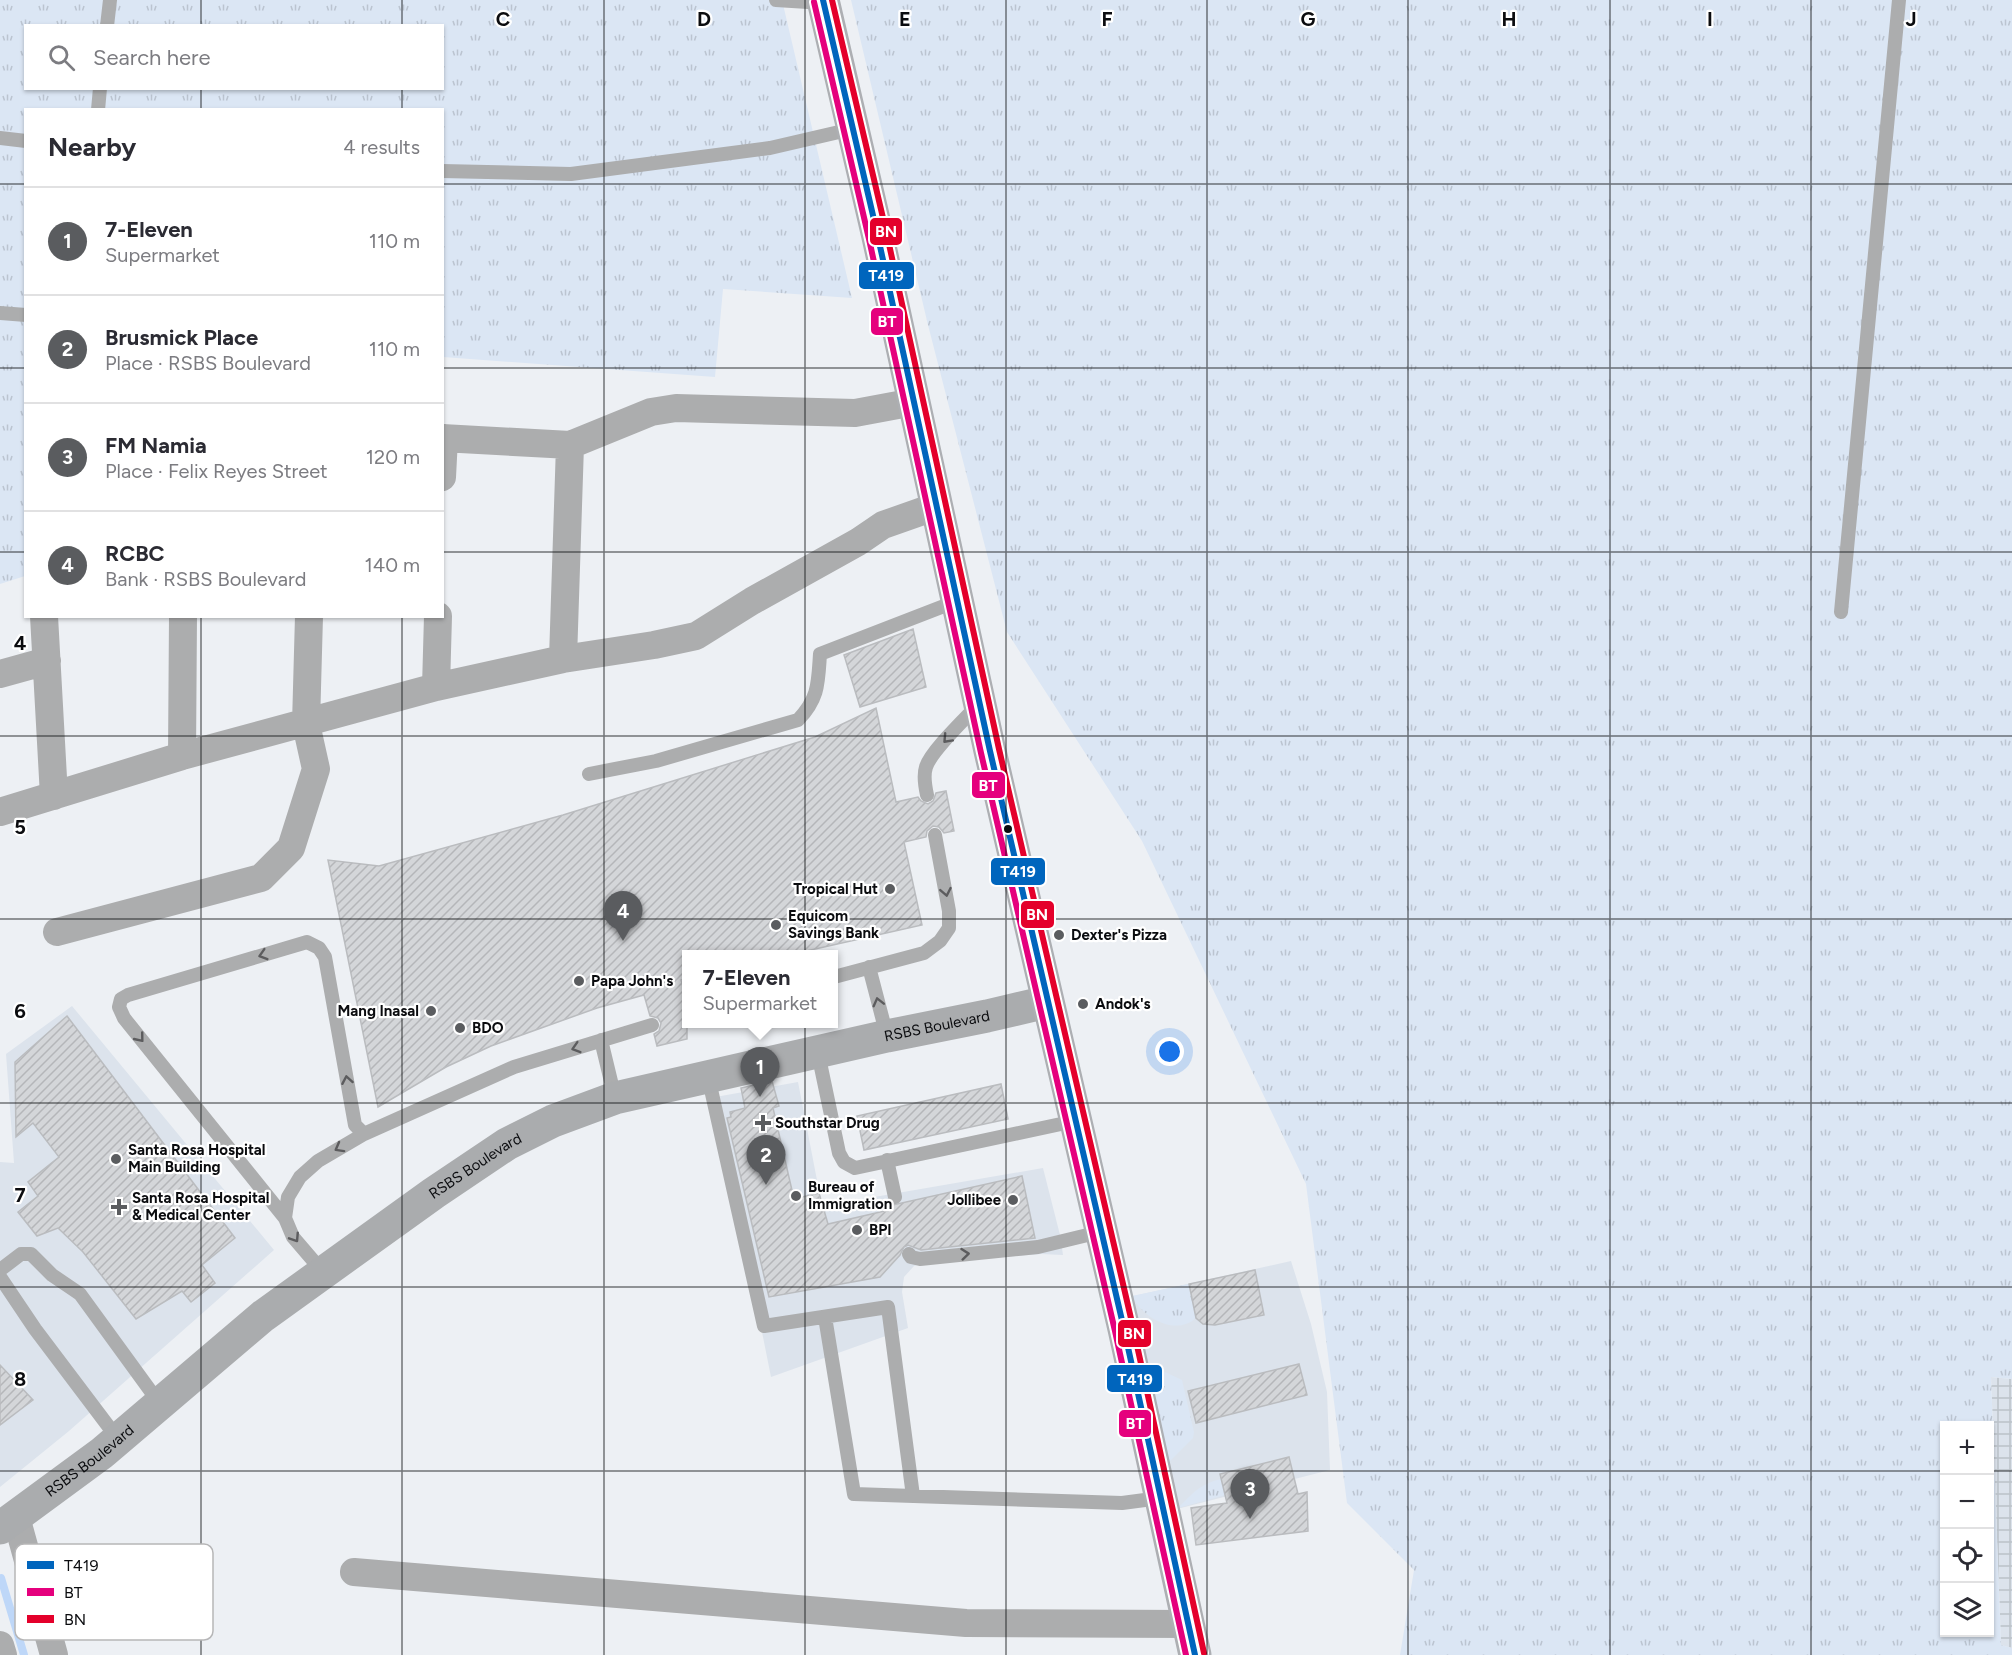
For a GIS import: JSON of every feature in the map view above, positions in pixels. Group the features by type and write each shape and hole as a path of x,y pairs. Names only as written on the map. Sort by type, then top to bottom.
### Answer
{"main road":[{"path":"824,1 1047,1002 1124,1329 1195,1655"}],"street":[{"path":"444,438 570,446 651,412 676,408 855,413 914,402"},
{"path":"563,659 570,446"},
{"path":"0,812 183,756 436,687 563,659 696,636 884,525 937,506"},
{"path":"44,618 54,796"},
{"path":"183,618 183,756"},
{"path":"57,932 261,878 291,848 316,769 306,724 309,618"},
{"path":"436,687 438,618"},
{"path":"0,674 47,661"},
{"name":"RSBS Boulevard","path":"8,1522 118,1439 263,1316 507,1144 553,1121 615,1098 1047,1002"},
{"path":"8,1522 16,1544"},
{"path":"354,1572 966,1623 1188,1624"},
{"path":"49,1640 54,1655"},
{"path":"0,1645 3,1655"}],"lane":[{"path":"107,24 110,0"},
{"path":"776,0 824,1"},
{"path":"1841,612 1899,0"},
{"path":"98,108 100,90"},
{"path":"444,171 571,174 770,148 852,129"},
{"path":"0,138 24,141"},
{"path":"0,314 24,315"},
{"path":"589,774 656,761 798,720 811,707 818,687 820,654 957,601"},
{"path":"927,795 924,779 926,766 932,756 980,704"},
{"path":"838,976 924,953 940,941 950,928 935,835"},
{"path":"323,1272 293,1237 285,1218 124,1018 119,1007 121,999 128,994 307,942 319,948 325,957 355,1125 364,1134"},
{"path":"870,967 887,1036"},
{"path":"285,1218 288,1197 300,1177 318,1161 364,1134 514,1067 652,1025"},
{"path":"601,1040 615,1098"},
{"path":"818,1053 839,1153 844,1162 855,1168 1075,1121"},
{"path":"708,1076 764,1326 888,1306 913,1496"},
{"path":"887,1160 895,1197"},
{"path":"909,1254 911,1257 920,1259 1038,1247 1100,1232"},
{"path":"0,1270 21,1254 31,1254 52,1275 80,1294 160,1404"},
{"path":"0,1277 35,1329 118,1439"},
{"path":"825,1317 854,1494 1122,1503 1160,1498"}],"shaded area":[{"name":"Santa Rosa Hospital & Medical Center","path":"72,1006 274,1250 69,1431 0,1487 0,1162 14,1163 6,1054"},
{"path":"798,1082 822,1206 1043,1168 1063,1255 1041,1254 923,1263 914,1266 904,1277 902,1292 908,1328 771,1377 725,1147 710,1098"},
{"path":"1291,1261 1311,1324 1327,1392 1330,1470 1173,1510 1129,1297"},
{"path":"1991,1377 2012,1379 2012,1648 2001,1645"}],"green space":[{"path":"0,0 782,0 852,298 723,289 715,377 444,357 444,108 24,108 24,576 0,584"},
{"path":"851,0 2012,0 2012,1379 1991,1377 1993,1421 1940,1421 1940,1637 1994,1637 1994,1457 2001,1645 2012,1648 2012,1655 1400,1655 1414,1570 1347,1503 1306,1184 1142,841 1007,632 928,325"},
{"path":"1189,1284 1196,1318 1179,1326 1169,1325 1151,1317 1143,1311 1132,1296"},
{"path":"1148,1364 1182,1380 1194,1432 1193,1438 1168,1463"},
{"path":"1221,1479 1225,1495 1178,1508 1202,1486"}],"building":[{"path":"913,629 926,687 860,707 844,655"},
{"path":"876,708 896,802 918,797 928,804 933,801 936,793 946,791 954,831 944,833 939,827 933,826 927,831 926,837 904,842 922,925 811,950 682,950 682,1028 687,1028 687,1039 657,1046 654,1034 659,1031 661,1023 658,1018 650,1016 644,995 597,1008 491,1046 446,1067 378,1107 328,860 379,866 563,815 815,737"},
{"name":"Santa Rosa Hospital Main Building","path":"67,1016 235,1238 202,1265 215,1283 191,1302 182,1291 136,1319 83,1252 58,1228 37,1236 18,1212 38,1196 28,1182 59,1157 33,1123 16,1137 15,1062"},
{"path":"772,1081 779,1106 773,1108 794,1199 819,1193 828,1224 889,1210 888,1206 1022,1176 1035,1238 921,1250 908,1245 880,1277 769,1297 727,1118 731,1117 730,1112 745,1108 741,1088"},
{"path":"1001,1084 1008,1119 864,1150 857,1116"},
{"path":"1255,1270 1264,1315 1215,1325 1203,1324 1196,1318 1189,1284"},
{"path":"1299,1364 1307,1395 1196,1423 1188,1391"},
{"path":"0,1365 33,1400 0,1425"},
{"path":"1289,1457 1298,1494 1307,1492 1308,1531 1196,1545 1191,1508 1227,1503 1220,1474"}],"waterway":[{"path":"1,1578 15,1625"},
{"path":"20,1640 24,1655"}],"transit line":[{"name":"T419","path":"823,0 878,237 990,751 1124,1329 1195,1655"},
{"name":"BN","path":"832,0 887,235 999,749 1133,1327 1204,1653"},
{"name":"BT","path":"814,2 869,239 981,753 1115,1331 1186,1655"}],"place":[{"name":"Tropical Hut","path":"890,889"},
{"name":"Equicom Savings Bank","path":"776,925"},
{"name":"Dexter's Pizza","path":"1059,935"},
{"name":"RCBC","path":"623,941"},
{"name":"Papa John's","path":"579,981"},
{"name":"Andok's","path":"1083,1004"},
{"name":"Mang Inasal","path":"431,1011"},
{"name":"BDO","path":"460,1028"},
{"name":"7-Eleven","path":"760,1097"},
{"name":"Southstar Drug","path":"763,1123"},
{"name":"Santa Rosa Hospital Main Building","path":"116,1159"},
{"name":"Brusmick Place","path":"766,1185"},
{"name":"Bureau of Immigration","path":"796,1196"},
{"name":"Jollibee","path":"1013,1200"},
{"name":"Santa Rosa Hospital & Medical Center","path":"119,1207"},
{"name":"BPI","path":"857,1230"},
{"name":"FM Namia","path":"1250,1519"}]}
